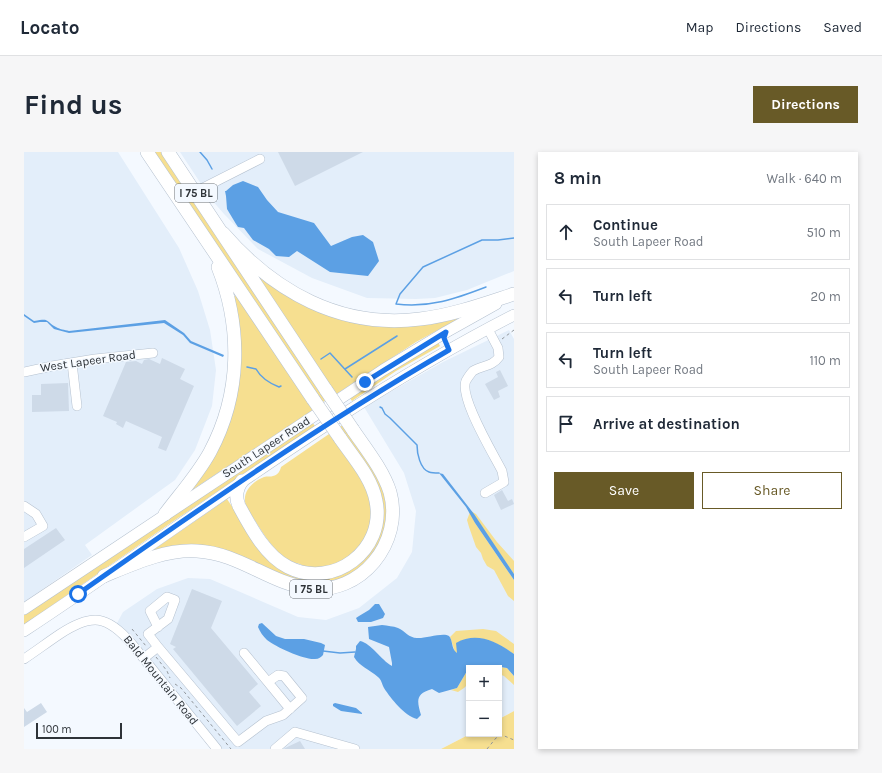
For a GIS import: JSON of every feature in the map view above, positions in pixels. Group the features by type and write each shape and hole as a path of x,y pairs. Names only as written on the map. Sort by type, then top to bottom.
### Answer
{"highway":[{"name":"I 75 BL","path":"147,152 211,246 225,285 233,320 236,348 232,388 225,415 209,453 165,514"},
{"name":"I 75 BL","path":"104,576 158,556 178,552 196,551 229,557 286,582 308,588 322,589 332,587 353,580 365,572 380,556 390,534 393,518 392,500 387,483 382,474 168,152"},
{"path":"223,233 248,260 281,286 301,298 349,315 385,320 419,319 455,312 514,294"},
{"path":"211,246 369,481 376,499 378,510 376,529 368,546 357,559 336,571 320,574 304,573 287,567 263,545 236,501 236,492 242,481"}],"main road":[{"name":"South Lapeer Road","path":"24,609 383,370 446,332 514,294"},
{"name":"South Lapeer Road","path":"24,631 348,410 449,350 514,315"},
{"path":"446,332 444,338 449,350"}],"street":[{"path":"195,192 260,159"},
{"path":"485,493 504,482 502,470 469,406 464,390 465,381 473,371 496,362 499,357 498,348 488,329"},
{"name":"West Lapeer Road","path":"24,372 72,363 153,353"},
{"path":"72,363 76,406"},
{"path":"24,506 36,514 43,526 24,537"},
{"name":"Bald Mountain Road","path":"24,659 73,626 87,620 97,620 108,623 118,629 144,658 217,749"},
{"path":"158,627 148,634 155,649 238,742 266,721 283,715 302,698 286,677 282,675 278,675 268,682"},
{"path":"144,658 155,649"},
{"path":"244,653 290,709"},
{"path":"275,749 295,732 355,749"}],"path":[{"path":"500,339 514,330"},
{"path":"132,629 155,649 167,671 170,680"},
{"path":"173,683 181,688 231,749"},
{"path":"487,749 496,738 502,736 514,740"}],"shaded area":[{"path":"24,152 118,152 179,248 198,291 210,330 216,370 212,406 195,450 175,480 85,545 92,555 24,602"},
{"path":"154,152 161,152 327,399 323,402"},
{"path":"180,152 514,152 514,271 467,290 435,298 367,298 312,278 258,249 211,199"},
{"path":"253,269 342,317 460,318 416,342 335,395"},
{"path":"236,295 313,410 192,490 227,424 233,297"},
{"path":"509,330 514,339 514,711 502,717 502,665 466,665 466,736 441,749 221,749 116,625 123,612 157,589 188,578 210,579 298,617 326,620 359,608 397,578 412,552 416,511 404,473 364,407 443,362"},
{"path":"438,342 440,346 396,371 352,401 349,397"},
{"path":"312,422 315,426 172,522 24,625 24,615"},
{"path":"344,424 377,473 389,508 382,544 353,576 309,585 241,558 153,550 227,499 262,551 333,577 382,521 340,427"},
{"path":"329,434 352,465 367,490 372,511 371,524 366,537 349,557 337,564 325,568 310,568 289,561 276,549 265,536 247,508 245,498 251,485 264,477 276,475 281,467"},
{"path":"471,511 476,514 497,542 514,561 514,574"},
{"path":"470,512 475,523 514,580 514,601 508,596 494,570 487,566 481,553 476,547 467,520"},
{"path":"483,629 496,631 514,644 514,654 501,646 479,638 472,638 457,643 457,653 455,652 450,637 456,631"},
{"path":"502,667 507,668 514,676 514,685 502,675"},
{"path":"466,673 466,686 458,692 451,690 457,688"},
{"path":"514,711 514,749 441,749 466,736 502,737 502,717"}],"water":[{"path":"243,181 258,187 278,212 314,223 331,246 352,237 363,235 373,242 379,261 368,276 330,272 297,251 289,257 276,256 269,249 253,240 244,228 238,227 227,209 225,191 233,185"},
{"path":"24,314 34,321 46,320 57,328 69,331 165,320 184,333 191,341 224,355 223,357 190,343 183,335 164,323 69,333 54,329 47,322 34,323 24,316"},
{"path":"439,473 443,474 474,514 514,574 514,580 475,523 466,507"},
{"path":"375,604 379,604 385,614 383,618 371,622 358,622 356,618 369,610"},
{"path":"262,623 276,636 285,639 304,639 325,645 323,655 318,659 310,659 277,646 267,640 261,632 258,627 259,624"},
{"path":"382,625 392,626 414,638 446,635 449,636 457,653 456,643 464,640 479,638 494,642 514,654 514,676 507,668 502,667 502,665 466,665 466,673 457,688 439,693 432,689 426,691 420,696 418,702 421,715 417,719 403,711 394,702 384,688 381,680 375,674 362,666 354,657 356,646 360,641 372,648 392,666 389,647 369,639 368,627"},
{"path":"335,703 356,708 362,714 341,711 333,706"}],"building":[{"path":"278,152 363,152 295,186"},
{"path":"162,358 185,369 180,379 194,386 166,451 158,448 162,437 126,421 123,428 116,424 117,422 103,416 126,362 136,361 142,364 144,360 149,359 160,364"},
{"path":"500,370 508,386 498,391 500,397 494,400 485,384 498,377 496,372"},
{"path":"68,383 69,411 32,412 32,395 41,395 41,384"},
{"path":"502,490 508,501 512,499 514,504 501,510 494,495"},
{"path":"56,528 65,540 24,568 24,549"},
{"path":"192,589 222,601 211,628 258,684 249,692 261,706 237,726 173,649 176,647 170,644"},
{"path":"41,703 47,712 24,727 24,708 27,712"},
{"path":"300,741 305,749 284,749 285,748"}],"waterway":[{"path":"200,152 212,169"},
{"path":"486,287 442,302 420,305 396,304 400,294 423,267 482,240 514,238"},
{"path":"345,369 397,336"},
{"path":"321,359 330,353 352,377"},
{"path":"247,367 256,369 266,380 279,387 281,386"},
{"path":"380,407 385,414 417,445 418,456 423,468 429,472 439,473"},
{"path":"323,651 340,653 355,652"}],"route":[{"path":"78,594 348,410 449,350 444,338 446,332 404,356 365,382"}]}
